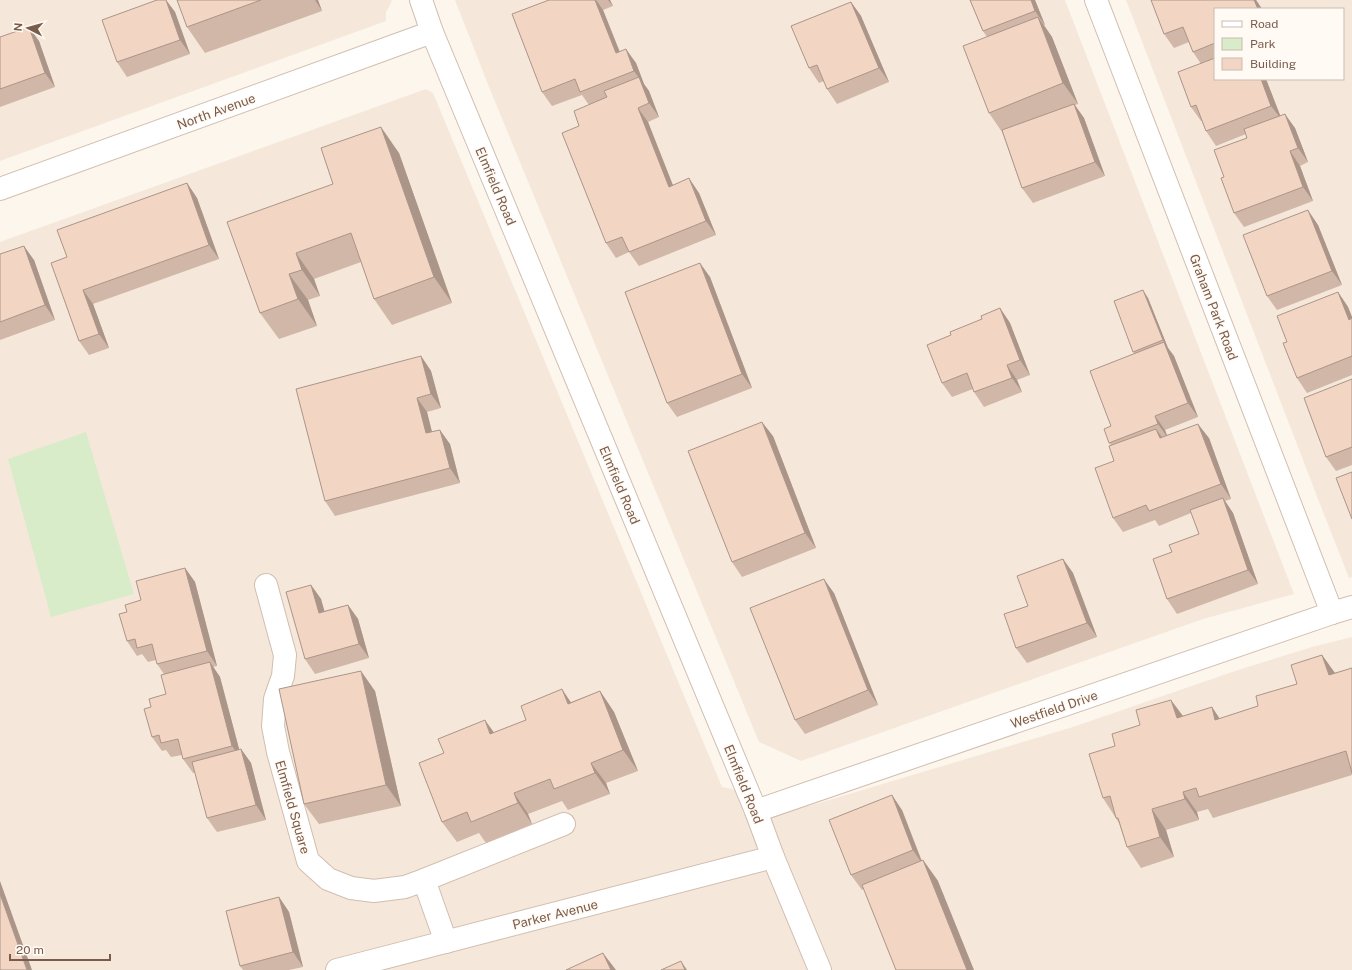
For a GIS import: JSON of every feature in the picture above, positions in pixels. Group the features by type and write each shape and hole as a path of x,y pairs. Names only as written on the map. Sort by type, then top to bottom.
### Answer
{"street":[{"name":"Elmfield Road","path":"421,0 432,32 756,811 773,857 820,970"},
{"name":"Graham Park Road","path":"1096,0 1342,610"},
{"name":"North Avenue","path":"0,190 432,32"},
{"name":"Elmfield Square","path":"266,585 285,655 283,676 275,699 272,726 308,861 328,879 351,888 374,891 405,886 424,880 564,824"},
{"name":"Westfield Drive","path":"756,811 1342,610"},
{"path":"275,699 297,693"},
{"name":"Parker Avenue","path":"337,970 773,857"},
{"path":"424,880 446,942"}],"shaded area":[{"path":"0,0 392,0 386,12 386,21 0,161"},
{"path":"455,0 1065,0 1294,594 1203,619 801,761 759,742 489,87"},
{"path":"1126,0 1352,0 1352,577 1349,578"},
{"path":"426,89 433,93 722,787 809,806 1073,727 1235,671 1312,647 1352,637 1352,970 0,970 0,242"}],"green space":[{"path":"86,432 134,594 51,617 8,459"}],"building":[{"path":"157,0 166,0 180,40 117,62 102,20"},
{"path":"177,0 261,0 187,27"},
{"path":"549,0 595,0 616,53 626,49 634,71 580,92 575,79 542,92 512,14"},
{"path":"970,0 1031,0 1035,11 983,31"},
{"path":"1151,0 1254,0 1258,8 1214,8 1214,43 1193,52 1183,27 1164,34"},
{"path":"851,2 879,68 827,89 817,65 809,68 791,26"},
{"path":"1038,17 1063,83 989,113 963,46"},
{"path":"29,27 45,73 0,89 0,37"},
{"path":"1214,58 1214,80 1261,80 1271,106 1206,131 1196,105 1191,107 1178,72"},
{"path":"639,77 649,103 638,108 669,187 689,178 706,221 629,252 622,237 606,243 562,133 579,126 574,111 607,97 604,91"},
{"path":"1074,104 1095,162 1022,188 1002,130"},
{"path":"1285,114 1298,148 1290,151 1303,187 1234,213 1221,178 1224,177 1214,150 1247,138 1244,129"},
{"path":"381,127 434,277 374,299 351,233 296,253 302,270 289,274 298,299 260,313 227,222 333,184 321,148"},
{"path":"187,183 209,245 83,290 99,334 79,341 51,263 67,257 57,230"},
{"path":"1308,210 1332,271 1267,296 1243,235"},
{"path":"24,246 45,305 0,322 0,254"},
{"path":"700,263 742,374 667,403 625,292"},
{"path":"1143,290 1163,340 1133,352 1114,301"},
{"path":"1338,292 1349,320 1352,318 1352,356 1297,378 1283,343 1287,342 1277,316"},
{"path":"1000,308 1020,360 1007,365 1012,378 974,392 967,373 942,383 927,345 951,335 950,332 982,319 981,316"},
{"path":"1164,342 1188,403 1155,416 1158,424 1109,443 1104,429 1111,426 1090,371"},
{"path":"421,356 431,394 417,398 426,433 440,430 450,468 325,501 296,389"},
{"path":"1352,379 1352,447 1326,457 1304,398"},
{"path":"762,422 805,533 732,562 688,451"},
{"path":"1198,424 1221,484 1149,511 1146,505 1113,518 1095,468 1114,461 1109,446 1156,429 1160,438"},
{"path":"1352,472 1352,519 1336,478"},
{"path":"1223,498 1248,570 1167,599 1153,559 1172,552 1169,545 1199,534 1190,510"},
{"path":"1063,559 1087,623 1016,648 1004,614 1028,606 1017,576"},
{"path":"185,568 207,651 157,664 152,644 137,648 135,639 127,641 119,614 127,612 125,605 141,600 136,581"},
{"path":"824,579 868,690 795,720 750,608"},
{"path":"311,585 319,613 348,605 359,644 305,659 286,592"},
{"path":"1322,655 1329,675 1352,668 1352,773 1346,751 1199,797 1196,788 1183,792 1185,799 1152,809 1160,837 1127,847 1118,818 1116,818 1110,796 1103,798 1089,754 1115,746 1112,734 1140,725 1136,710 1171,700 1177,718 1212,707 1215,720 1258,706 1256,696 1297,684 1291,665"},
{"path":"210,662 232,746 183,759 178,739 161,743 159,735 152,737 144,709 151,707 149,699 166,694 161,675"},
{"path":"361,671 386,785 304,804 279,689"},
{"path":"562,689 568,704 600,691 623,750 591,763 595,773 554,789 550,779 514,793 518,803 471,822 467,812 442,822 419,763 444,753 438,739 485,720 490,734 526,720 521,706"},
{"path":"241,749 256,805 207,818 192,762"},
{"path":"892,795 913,850 851,875 829,820"},
{"path":"923,860 967,970 896,970 862,885"},
{"path":"0,894 27,970 0,970"},
{"path":"279,897 293,952 240,966 226,911"},
{"path":"603,953 611,970 566,970"},
{"path":"681,961 685,970 661,970"}]}
